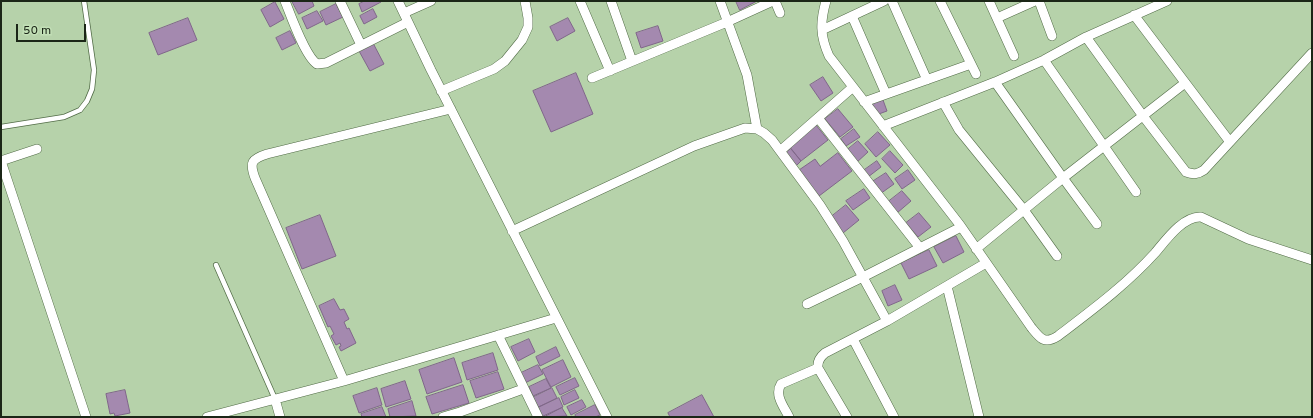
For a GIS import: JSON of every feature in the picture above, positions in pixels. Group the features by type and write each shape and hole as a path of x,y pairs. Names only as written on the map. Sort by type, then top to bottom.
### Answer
{"street":[{"path":"285,1 308,53 317,64 326,63 408,22"},
{"path":"340,1 361,45"},
{"path":"398,1 450,109 607,417"},
{"path":"404,13 430,1"},
{"path":"441,91 494,69 505,61 522,40 528,27 525,1"},
{"path":"580,1 610,71"},
{"path":"611,1 632,61"},
{"path":"720,1 747,75 757,129"},
{"path":"592,78 774,1 780,13"},
{"path":"826,1 823,12 822,30 824,44 829,56 961,227 1039,337 1045,340 1051,340 1058,336 1123,285 1185,221 1194,216 1201,216 1248,239 1312,260"},
{"path":"822,30 884,1"},
{"path":"940,1 976,74"},
{"path":"989,1 1014,56"},
{"path":"997,18 1035,1"},
{"path":"1039,1 1052,36"},
{"path":"883,126 995,82 1044,60 1086,37 1167,1"},
{"path":"897,2 927,80"},
{"path":"1134,15 1230,142"},
{"path":"852,16 886,94"},
{"path":"1086,37 1186,172 1193,174 1204,170 1312,53"},
{"path":"1044,60 1136,192"},
{"path":"864,102 971,64"},
{"path":"995,82 1097,224"},
{"path":"976,248 1185,83"},
{"path":"780,151 853,88"},
{"path":"942,102 959,130 1024,210 1057,256"},
{"path":"344,381 255,178 252,163 255,158 267,154 450,109"},
{"path":"818,118 920,248"},
{"path":"512,231 694,146 745,128 757,129 764,132 780,151 820,205 864,277 887,320"},
{"path":"37,149 1,161 86,417"},
{"path":"807,304 864,277 961,227"},
{"path":"847,417 818,368 817,363 820,356 887,320 986,263"},
{"path":"947,286 979,417"},
{"path":"207,417 344,381 556,318"},
{"path":"498,336 538,417"},
{"path":"853,339 894,417"},
{"path":"789,417 778,394 778,389 781,384 818,368"},
{"path":"443,417 460,415 524,389"},
{"path":"275,399 280,417"}],"lane":[{"path":"1,127 64,117 80,110 87,101 92,89 94,70 84,1"},
{"path":"216,266 275,399"}],"building":[{"path":"292,1 312,1 314,6 299,14"},
{"path":"365,1 381,2 362,12 359,4"},
{"path":"736,1 757,1 740,10"},
{"path":"275,2 284,19 270,27 261,10"},
{"path":"336,4 343,17 326,25 320,12"},
{"path":"373,9 377,17 364,24 360,16"},
{"path":"317,11 323,21 307,29 302,18"},
{"path":"188,18 197,40 158,55 149,33"},
{"path":"568,18 575,31 557,41 550,27"},
{"path":"658,26 663,41 641,48 636,33"},
{"path":"290,31 296,43 282,50 276,38"},
{"path":"373,43 384,64 370,71 359,51"},
{"path":"576,73 593,114 551,132 533,91"},
{"path":"823,77 833,93 821,101 810,85"},
{"path":"883,100 887,111 876,115 872,103"},
{"path":"838,109 853,127 840,137 825,119"},
{"path":"816,125 828,140 801,161 789,146"},
{"path":"854,129 860,137 846,146 841,139"},
{"path":"878,132 890,145 876,157 865,144"},
{"path":"858,141 868,152 856,163 846,151"},
{"path":"791,149 801,161 795,167 784,154"},
{"path":"890,151 903,165 895,173 882,159"},
{"path":"838,153 852,171 819,196 799,170 815,159 820,166"},
{"path":"877,161 881,167 868,177 863,171"},
{"path":"908,170 915,180 902,189 895,179"},
{"path":"886,173 894,184 880,194 872,182"},
{"path":"864,189 870,198 853,210 846,201"},
{"path":"902,191 911,201 897,213 888,202"},
{"path":"846,205 859,220 843,233 831,217"},
{"path":"919,213 931,227 918,237 906,223"},
{"path":"320,215 336,256 302,269 286,228"},
{"path":"956,236 964,252 943,263 934,247"},
{"path":"929,250 937,266 909,279 901,263"},
{"path":"895,285 902,300 888,306 882,291"},
{"path":"334,299 340,310 344,309 349,319 344,322 347,329 349,328 356,343 341,351 339,347 341,346 340,343 336,345 331,336 334,334 330,326 328,327 319,306"},
{"path":"529,339 535,352 518,361 511,347"},
{"path":"556,347 560,356 540,366 536,357"},
{"path":"493,353 498,370 467,380 462,363"},
{"path":"454,358 462,382 427,394 419,370"},
{"path":"563,360 571,377 551,387 542,370"},
{"path":"538,365 543,374 525,383 521,373"},
{"path":"498,372 504,389 476,398 470,381"},
{"path":"575,378 579,386 560,395 556,387"},
{"path":"546,379 551,388 533,396 529,387"},
{"path":"405,381 411,399 386,407 381,389"},
{"path":"463,385 469,403 432,414 426,397"},
{"path":"377,388 382,405 359,413 353,396"},
{"path":"552,388 557,398 537,408 532,398"},
{"path":"125,390 130,413 115,416 114,413 110,414 106,394"},
{"path":"575,390 579,398 564,405 561,397"},
{"path":"702,395 714,417 670,417 668,413"},
{"path":"559,398 563,407 541,417 537,408"},
{"path":"582,400 586,407 571,415 567,407"},
{"path":"412,401 416,416 390,417 388,409"},
{"path":"595,405 600,415 595,417 576,417 575,415"},
{"path":"382,407 386,417 362,417 361,414"},
{"path":"562,408 567,416 544,417"}]}
